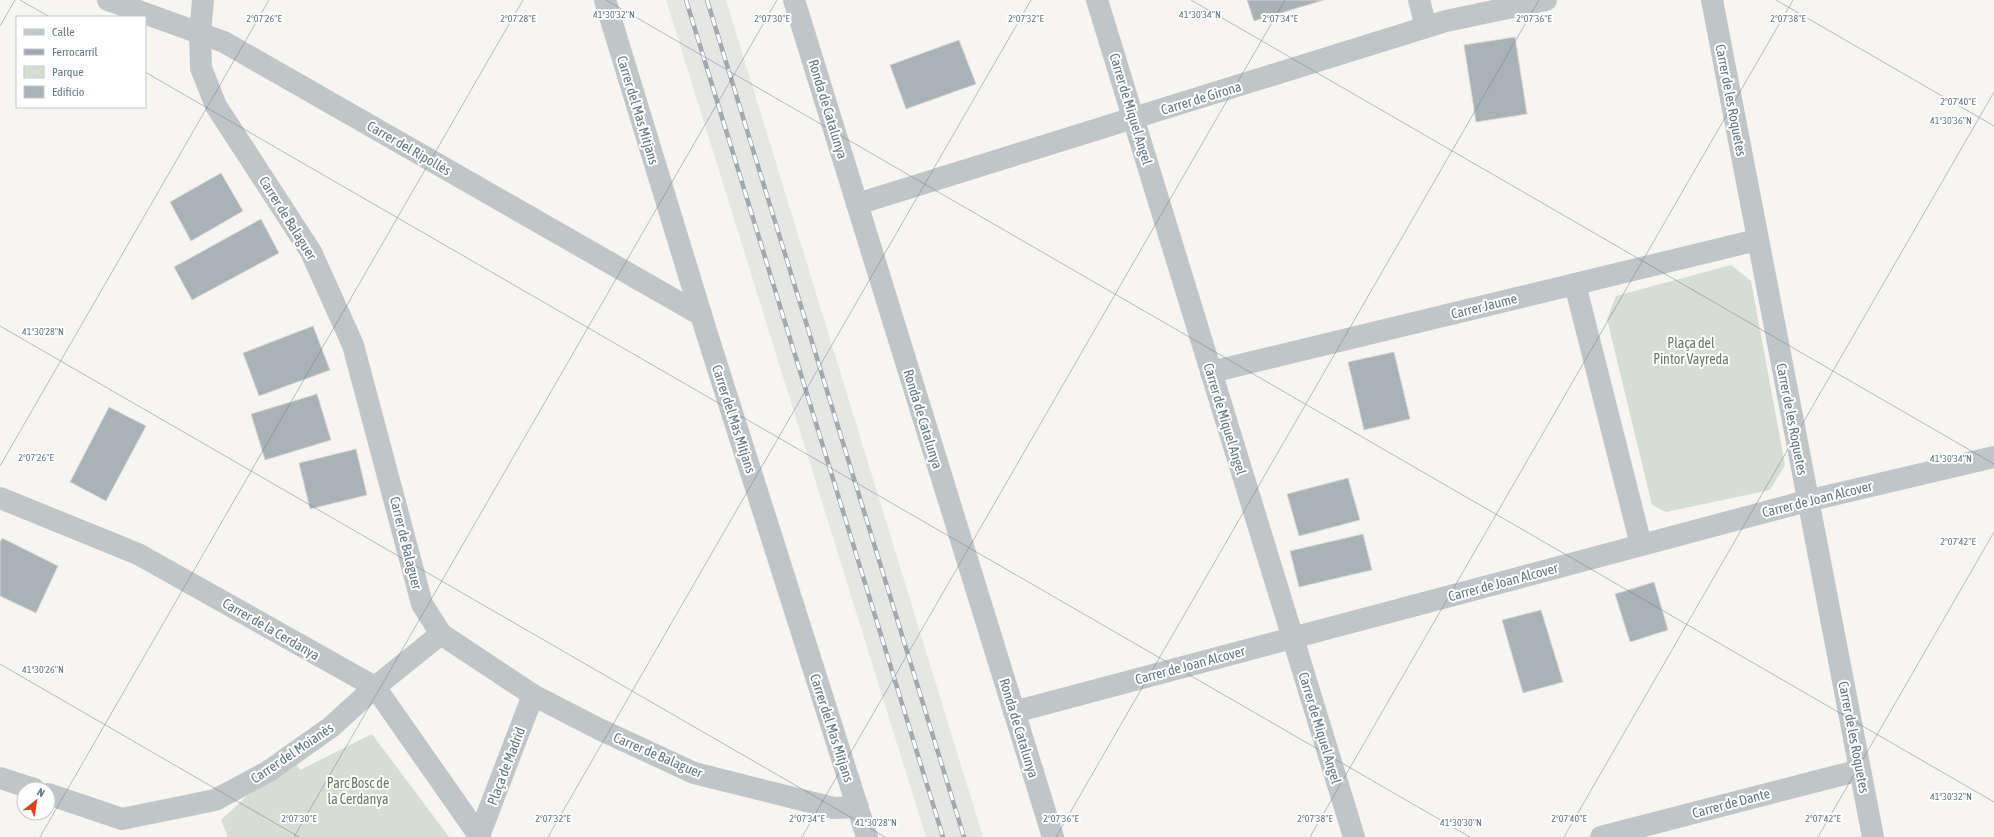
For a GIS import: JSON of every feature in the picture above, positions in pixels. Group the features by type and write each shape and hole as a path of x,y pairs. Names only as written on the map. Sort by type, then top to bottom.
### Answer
{"street":[{"name":"Carrer del Ripollès","path":"108,0 224,42 701,315"},
{"name":"Carrer de Balaguer","path":"203,0 200,34 201,68 216,106 311,252 353,344 422,604 441,634 533,695 599,729 694,773 834,808 858,807"},
{"name":"Carrer del Mas Mitjans","path":"605,0 701,315 867,837"},
{"name":"Ronda de Catalunya","path":"794,0 1053,837"},
{"name":"Carrer de Miquel Angel","path":"1097,0 1291,638 1354,837"},
{"path":"1419,0 1426,27"},
{"name":"Carrer de Girona","path":"857,204 1446,21 1546,0"},
{"name":"Carrer de les Roquetes","path":"1712,0 1807,501 1873,837"},
{"name":"Carrer Jaume","path":"1211,372 1757,240"},
{"path":"1575,284 1641,545"},
{"name":"Carrer de Joan Alcover","path":"1014,712 1807,501 1994,457"},
{"name":"Carrer de la Cerdanya","path":"0,498 138,554 374,687 480,837"},
{"name":"Carrer del Moianès","path":"56,797 122,818 214,800 269,771 331,728 374,687 441,634"},
{"name":"Plaça de Madrid","path":"480,837 533,695"},
{"name":"Carrer de Dante","path":"1601,837 1860,770"},
{"path":"0,778 16,783"}],"shaded area":[{"path":"666,0 726,0 983,837 926,837"}],"green space":[{"name":"Plaça del Pintor Vayreda","path":"1731,265 1751,281 1785,465 1770,490 1666,512 1652,505 1607,319 1616,296"},
{"name":"Parc Bosc de la Cerdanya","path":"372,734 449,837 228,837 221,820 290,756 300,770"}],"building":[{"path":"1247,0 1324,0 1254,21"},
{"path":"1515,37 1527,114 1476,122 1464,45"},
{"path":"959,40 976,84 906,109 890,65"},
{"path":"221,173 243,211 191,241 170,202"},
{"path":"261,219 279,253 192,300 174,267"},
{"path":"313,326 330,370 259,396 243,353"},
{"path":"1394,352 1410,419 1364,430 1348,362"},
{"path":"317,394 331,440 265,460 251,414"},
{"path":"109,407 146,426 106,501 70,482"},
{"path":"356,449 367,495 310,509 299,463"},
{"path":"1348,478 1360,520 1299,536 1287,494"},
{"path":"1363,534 1372,570 1299,587 1290,551"},
{"path":"2,538 58,566 36,613 0,596 0,542"},
{"path":"1654,582 1668,630 1630,642 1615,594"},
{"path":"1541,610 1563,682 1523,693 1502,620"}],"railway":[{"path":"686,0 943,837"},
{"path":"707,0 964,837"}]}
